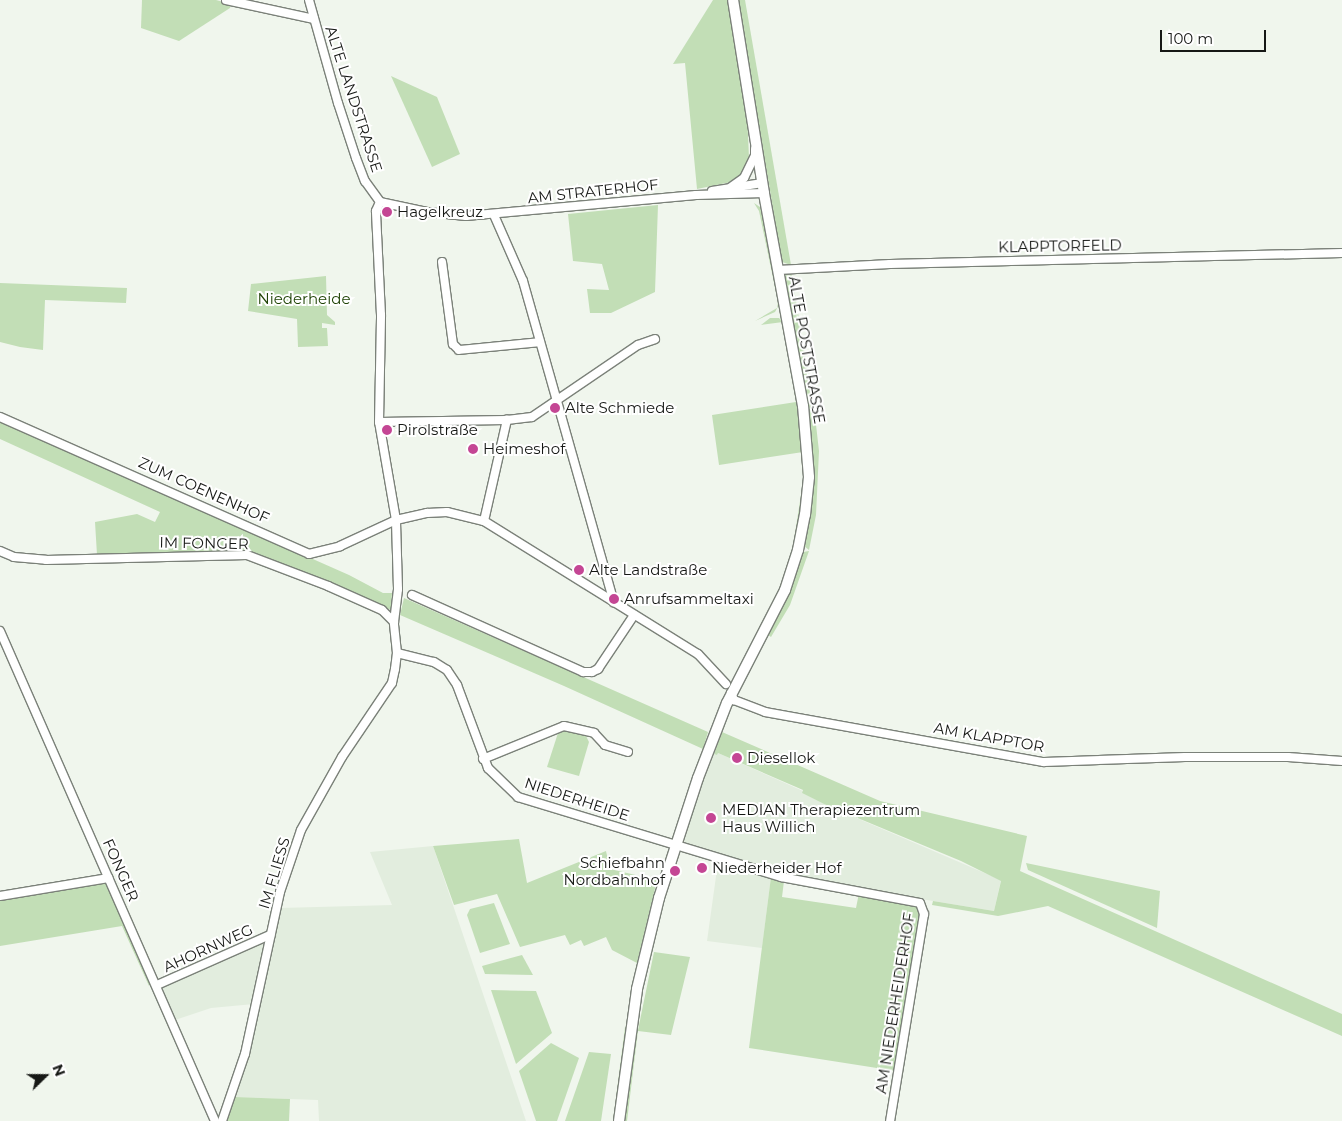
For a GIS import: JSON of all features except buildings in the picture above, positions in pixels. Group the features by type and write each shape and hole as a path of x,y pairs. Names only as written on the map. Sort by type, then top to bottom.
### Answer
{"street":[{"path":"226,0 314,19"},
{"name":"ALTE LANDSTRASSE","path":"309,0 338,103 356,158 365,181 375,198 380,202"},
{"name":"ALTE POSTSTRASSE","path":"619,1121 631,1021 640,973 655,912 729,688 785,590 798,550 805,515 809,477 803,406 763,188 732,0"},
{"path":"732,187 744,178 755,155 754,127"},
{"name":"AM STRATERHOF","path":"696,195 732,187 763,188"},
{"name":"AM STRATERHOF","path":"494,215 763,188"},
{"path":"397,653 394,622 398,589 396,520 379,422 381,315 376,211 380,202 427,212 466,216 494,215 523,281 614,602"},
{"name":"KLAPPTORFELD","path":"778,270 890,264 1342,253"},
{"path":"442,262 453,344 459,350 540,342"},
{"path":"379,422 507,420 532,417 638,346 655,339"},
{"name":"ZUM COENENHOF","path":"0,417 309,554 340,546 396,520"},
{"path":"484,522 507,420"},
{"path":"396,520 427,513 447,512 484,522 698,654 729,688"},
{"name":"IM FONGER","path":"0,551 14,556 46,560 247,555 293,572 382,610 394,622"},
{"path":"412,595 584,672 592,672 598,669 634,615"},
{"name":"FONGER","path":"0,631 157,985 215,1121"},
{"name":"NIEDERHEIDE","path":"397,653 434,662 447,670 456,685 488,768 518,797 676,845"},
{"name":"IM FLIESS","path":"222,1121 245,1054 280,892 302,830 342,757 392,683 397,653"},
{"name":"AM KLAPPTOR","path":"729,688 734,700 765,712 1044,762 1185,757 1288,757 1342,761"},
{"path":"484,759 564,726 594,733 605,745 628,752"},
{"name":"AM NIEDERHEIDERHOF","path":"676,845 788,879 916,900 922,905 924,914 890,1121"},
{"path":"0,896 109,878"},
{"name":"AHORNWEG","path":"157,985 270,935"}],"shaded area":[{"path":"718,753 803,791 802,793 824,804 1001,880 994,911 793,878 683,846 698,794 714,754 717,755"},
{"path":"433,846 526,1121 319,1121 318,1100 235,1097 257,1019 280,908 392,905 370,852"},
{"path":"718,862 771,877 762,948 707,941"},
{"path":"262,941 266,945 254,1004 211,1008 175,1020 162,990 164,984"}],"green space":[{"path":"142,0 216,0 231,4 230,8 179,41 141,28"},
{"path":"713,0 728,0 747,112 749,158 743,174 736,181 697,189 685,63 673,64"},
{"path":"738,0 745,0 791,265 782,262"},
{"path":"391,76 437,97 460,154 432,167"},
{"path":"754,203 760,207 781,301 775,312 755,321 777,308 778,302 759,211"},
{"path":"658,205 655,292 611,313 590,313 587,289 609,290 602,264 573,261 568,214"},
{"path":"791,271 814,407 819,451 816,515 809,550 804,546 813,462 808,411 785,274"},
{"name":"Niederheide","path":"326,276 327,315 335,322 335,325 322,323 322,328 327,328 328,346 298,347 297,319 248,311 251,284"},
{"path":"0,283 127,288 126,303 45,300 43,350 20,347 0,342"},
{"path":"770,318 779,318 783,322 761,325"},
{"path":"783,322 800,412 805,472 800,526 784,581 767,616 785,575 793,546 803,482 803,452 719,465 712,415 796,402"},
{"path":"0,421 349,575 383,593 392,593 391,610 247,552 97,555 95,522 137,514 155,522 160,512 0,439"},
{"path":"809,551 790,605 771,637 768,635 784,602 803,552"},
{"path":"404,598 708,732 703,749 400,615"},
{"path":"566,728 585,734 589,742 579,776 547,767 558,733"},
{"path":"722,732 880,801 1027,836 1020,871 1342,1014 1342,1036 1048,906 998,916 932,905 933,901 994,911 1001,881 961,861 824,804 802,793 803,790 718,753 717,755 714,754"},
{"path":"519,839 527,883 606,851 610,869 657,880 637,963 612,950 606,937 584,946 581,940 570,945 565,935 520,947 497,894 454,905 433,846"},
{"path":"1026,863 1160,891 1157,928 1028,870"},
{"path":"771,877 784,881 782,897 856,908 859,893 919,903 923,908 896,1071 749,1048"},
{"path":"102,882 109,886 151,981 149,986 122,926 0,946 0,899"},
{"path":"494,903 510,944 480,953 467,915 470,909"},
{"path":"654,952 690,957 671,1035 638,1031 627,1121 622,1121 634,1029 638,1030"},
{"path":"522,955 533,975 485,974 482,966"},
{"path":"491,990 536,991 552,1033 516,1064"},
{"path":"625,1027 627,1028 615,1121 613,1121"},
{"path":"551,1043 579,1058 557,1121 536,1121 519,1071"},
{"path":"589,1052 611,1054 601,1121 565,1121"},
{"path":"235,1097 290,1099 289,1121 227,1121"}],"place":[{"name":"Hagelkreuz","path":"387,212"},
{"name":"Alte Schmiede","path":"555,408"},
{"name":"Pirolstraße","path":"387,430"},
{"name":"Heimeshof","path":"473,449"},
{"name":"Alte Landstraße","path":"579,570"},
{"name":"Anrufsammeltaxi","path":"614,599"},
{"name":"Diesellok","path":"737,758"},
{"name":"MEDIAN Therapiezentrum Haus Willich","path":"711,818"},
{"name":"Niederheider Hof","path":"702,868"},
{"name":"Schiefbahn Nordbahnhof","path":"675,871"}]}
